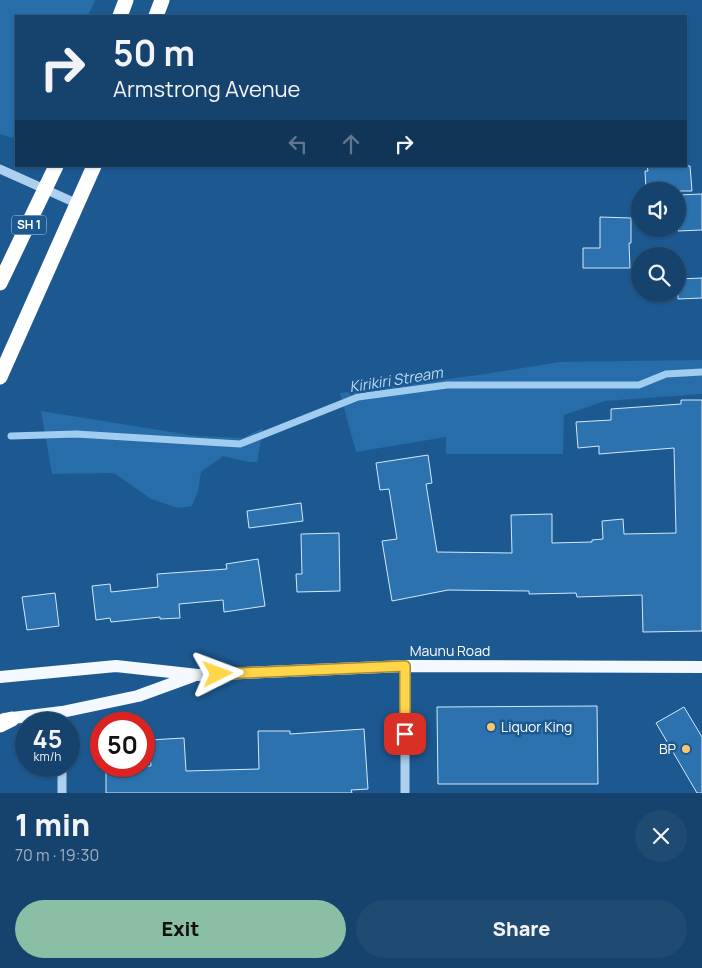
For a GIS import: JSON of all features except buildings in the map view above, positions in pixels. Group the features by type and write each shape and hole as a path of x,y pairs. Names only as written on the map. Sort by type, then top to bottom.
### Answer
{"highway":[{"path":"120,15 126,0"},
{"path":"156,15 162,0"},
{"name":"SH 1","path":"0,283 56,167"},
{"name":"SH 1","path":"0,376 94,167"}],"main road":[{"name":"Maunu Road","path":"0,676 116,666 198,674 405,666 702,667"},
{"name":"Maunu Road","path":"80,713 138,696 198,674"}],"street":[{"path":"0,169 78,204"},
{"path":"405,666 406,793"},
{"path":"62,777 62,793"}],"shaded area":[{"path":"0,0 95,0 88,15 15,15 15,139 0,134"},
{"path":"702,360 702,394 605,401 564,415 563,454 446,454 446,437 356,452 340,393 486,374 559,362"},
{"path":"41,411 196,436 243,438 263,428 257,462 248,462 223,456 201,472 198,491 192,506 178,508 151,499 114,473 52,474"}],"waterway":[{"name":"Kirikiri Stream","path":"11,436 76,434 240,444 358,397 447,385 639,385 666,374 702,372"}],"place":[{"name":"Liquor King","path":"491,727"},
{"name":"BP","path":"686,749"}],"route":[{"path":"218,674 405,666 405,734"}]}
